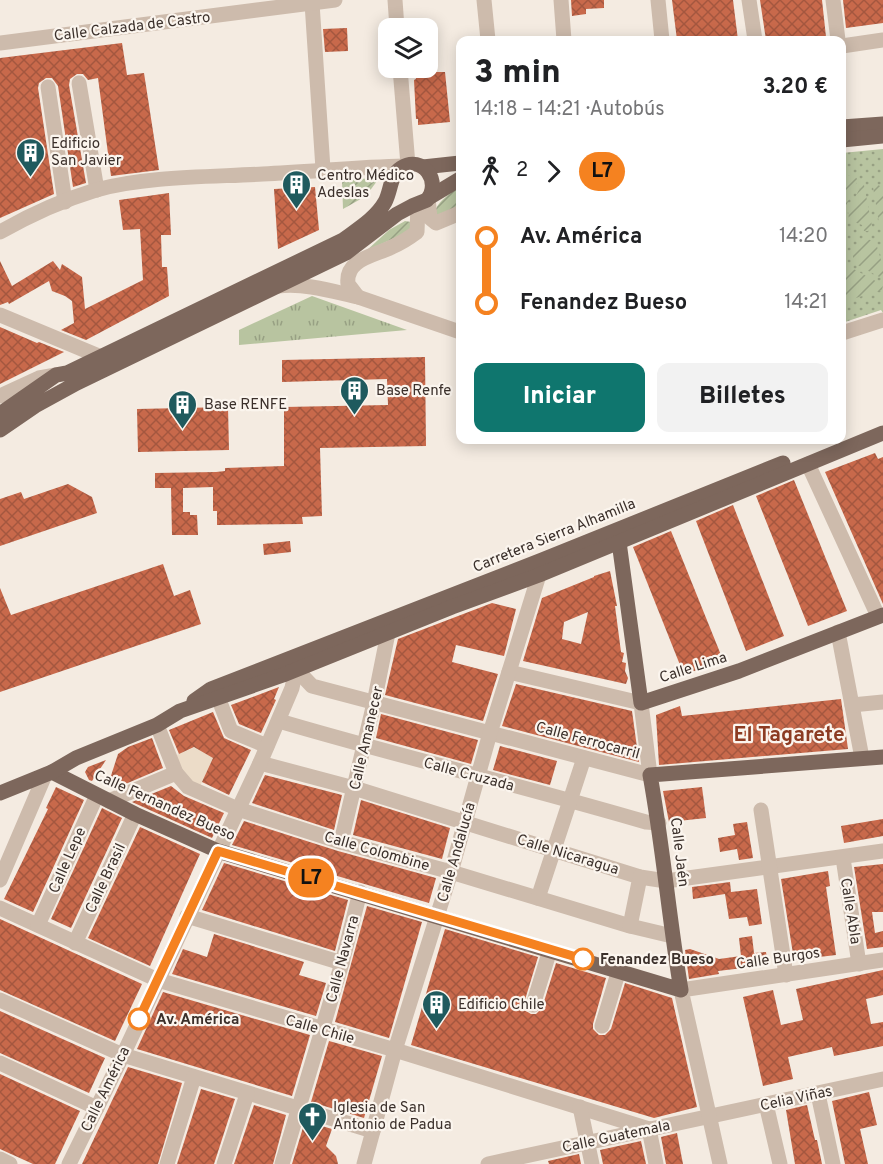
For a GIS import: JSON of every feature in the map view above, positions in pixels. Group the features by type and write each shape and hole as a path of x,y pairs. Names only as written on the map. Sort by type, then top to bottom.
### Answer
{"main road":[{"path":"846,126 883,124"},
{"path":"846,140 883,136"},
{"path":"0,414 56,375 67,373 343,240 371,219 385,202 397,171 411,166 456,163"},
{"path":"392,184 396,197 400,201 422,201 433,189 433,180 429,172 411,166"},
{"path":"0,430 35,406 76,383 346,254 398,214 456,181"},
{"name":"Carretera Sierra Alhamilla","path":"846,438 883,423"},
{"name":"Carretera Sierra Alhamilla","path":"180,711 296,669 539,575 883,434"},
{"name":"Carretera Sierra Alhamilla","path":"0,793 156,724 180,711 211,689 441,600 831,444"},
{"name":"Carretera Sierra Alhamilla","path":"619,542 624,534 669,515 681,504"},
{"name":"Calle Jaén","path":"619,542 641,704"},
{"name":"Carretera Sierra Alhamilla","path":"441,600 457,598 499,583 523,581"},
{"name":"Calle Lima","path":"641,704 739,671 881,616"},
{"name":"Carretera Sierra Alhamilla","path":"296,669 308,660 345,643 362,630"},
{"name":"Calle Ferrocarril","path":"650,775 883,757"},
{"name":"Calle Fernandez Bueso","path":"48,773 218,851 437,916"},
{"name":"Calle Jaén","path":"650,775 659,823 672,936 681,990"},
{"name":"Calle Burgos","path":"437,916 681,990"}],"street":[{"name":"Calle Calzada de Castro","path":"0,43 335,0"},
{"path":"395,0 396,18"},
{"path":"484,0 488,36"},
{"path":"561,0 564,36"},
{"path":"658,0 662,36"},
{"path":"749,0 754,36"},
{"path":"833,0 838,36"},
{"path":"314,2 323,169"},
{"path":"846,45 883,40"},
{"path":"0,232 20,221 97,190 147,182 323,169 411,166 401,78"},
{"path":"79,83 97,190"},
{"path":"48,87 65,202"},
{"path":"366,167 392,184"},
{"path":"422,201 430,218 436,223 456,215"},
{"path":"358,297 350,288 347,277 349,271 361,260 390,248 417,232 422,201"},
{"path":"346,254 357,254 361,260"},
{"path":"278,286 315,286 345,296 358,297 456,331"},
{"path":"0,315 101,357"},
{"path":"846,332 883,320"},
{"path":"0,396 39,378 56,375"},
{"path":"808,464 881,616"},
{"name":"Calle Andalucía","path":"363,1164 395,1050 452,872 490,733 539,575"},
{"path":"838,632 861,758"},
{"name":"Calle Amanecer","path":"341,842 388,633"},
{"name":"Calle América","path":"69,1164 123,1055 260,763 292,688 296,669"},
{"name":"Calle Ferrocarril","path":"296,669 312,686 650,775"},
{"path":"509,672 641,704"},
{"path":"852,705 883,702"},
{"name":"Calle Jaén","path":"641,704 650,775"},
{"path":"221,705 231,732 267,746"},
{"name":"Calle Cruzada","path":"279,721 646,822 659,823"},
{"name":"Calle Colombine","path":"156,724 176,773 188,787 238,809 341,842 452,872 630,926 672,936"},
{"path":"538,898 584,759"},
{"name":"Calle Nicaragua","path":"260,763 354,788 640,876 666,880 883,851"},
{"path":"0,880 48,773"},
{"path":"103,798 176,773"},
{"name":"Calle Lepe","path":"38,925 103,798"},
{"path":"761,810 786,975"},
{"name":"Calle Brasil","path":"75,943 135,814"},
{"name":"Calle Abla","path":"843,858 859,964"},
{"path":"630,926 640,876"},
{"name":"Calle Navarra","path":"282,1164 342,963 360,892"},
{"name":"Calle Chile","path":"0,908 158,980 395,1050 649,1130"},
{"path":"187,916 342,963"},
{"path":"533,1005 550,950"},
{"name":"Calle Burgos","path":"681,990 883,960"},
{"path":"602,1026 619,970"},
{"name":"Calle Jaén","path":"681,990 720,1164"},
{"path":"0,1000 123,1055 373,1131"},
{"path":"0,1063 97,1108"},
{"path":"167,1164 194,1077"},
{"name":"Celia Viñas","path":"709,1116 883,1080"},
{"path":"224,1164 247,1094"},
{"path":"818,1094 833,1164"},
{"path":"766,1104 780,1164"},
{"path":"580,1107 592,1164"},
{"name":"Calle Guatemala","path":"488,1164 709,1116"},
{"path":"649,1130 656,1164"}],"green space":[{"path":"883,149 883,313 881,310 846,322 846,153"},
{"path":"854,175 858,180 846,206 846,176"},
{"path":"371,178 377,181 366,196 343,209 342,181"},
{"path":"872,181 883,188 883,223 879,223"},
{"path":"862,184 872,226 868,231 864,231 862,225 849,220 848,211"},
{"path":"456,190 456,210 438,218 435,210"},
{"path":"405,221 411,222 412,230 366,251 389,230"},
{"path":"866,238 876,243 883,267 883,279 854,263 852,250 859,248"},
{"path":"846,266 883,285 882,290 846,301"},
{"path":"312,296 407,330 239,345 239,330"}],"shaded area":[{"path":"217,738 213,758 198,791 169,758"}],"building":[{"path":"571,0 604,0 604,8 586,9 586,14 572,16"},
{"path":"672,0 733,0 738,36 676,36"},
{"path":"760,0 822,0 826,36 765,36"},
{"path":"843,0 883,0 883,23 846,28"},
{"path":"347,28 348,51 325,52 323,29"},
{"path":"122,43 127,75 144,73 159,170 111,176 98,78 88,80 83,74 77,74 70,79 69,85 86,183 73,187 58,86 52,78 46,78 39,83 38,88 54,194 0,218 0,58"},
{"path":"438,72 445,72 450,122 418,125 414,80 438,78"},
{"name":"Centro Médico Adeslas","path":"315,187 319,230 278,249 274,189"},
{"path":"169,193 171,235 161,235 162,267 167,267 169,296 86,340 61,330 74,323 72,301 52,291 49,281 9,304 8,302 0,305 0,261 12,286 53,261 60,270 62,264 82,277 85,309 143,280 140,229 123,230 119,200"},
{"path":"0,327 37,343 64,352 0,384"},
{"path":"425,357 426,446 320,448 322,516 302,517 303,524 217,525 217,511 213,511 213,487 183,488 183,512 197,515 198,535 172,535 171,488 155,488 155,473 216,472 225,471 225,468 284,466 284,407 388,405 387,379 282,382 282,360"},
{"name":"Base RENFE","path":"228,407 229,450 138,452 137,409"},
{"path":"875,453 878,459 883,457 883,604 825,472"},
{"path":"794,480 847,611 808,626 756,496"},
{"path":"68,484 92,497 97,513 0,546 0,499 21,492 24,499"},
{"path":"733,505 784,636 746,651 696,521"},
{"path":"671,531 723,660 684,675 633,547"},
{"path":"290,541 291,552 264,555 263,544"},
{"path":"163,564 174,596 190,590 201,624 0,692 0,588 11,615"},
{"path":"610,571 617,606 615,606 621,652 624,653 622,662 626,663 625,671 628,678 626,684 523,661 542,598","holes":["588,612 581,644 562,639 564,622"]},
{"path":"492,603 516,609 504,656 456,645 452,662 498,674 483,721 385,695 398,639"},
{"path":"516,684 632,711 639,762 502,726"},
{"path":"279,687 274,699 276,700 261,733 239,724 231,705"},
{"path":"841,699 848,749 659,765 656,715 680,706 682,716"},
{"path":"213,712 224,738 251,750 229,795 202,782 213,758 194,747 179,754 169,730"},
{"path":"381,714 478,740 471,764 376,738"},
{"path":"152,738 163,768 116,788 108,785 118,754 128,747"},
{"path":"500,746 557,761 550,785 493,770"},
{"path":"106,760 92,781 89,780 85,772 88,767"},
{"path":"265,775 342,795 334,830 252,803"},
{"path":"171,786 184,796 224,813 212,838 132,802"},
{"path":"56,787 84,800 33,912 4,899 48,809 46,808"},
{"path":"702,787 706,818 669,822 663,791"},
{"path":"361,800 450,828 442,859 353,835"},
{"path":"102,808 122,818 71,928 51,919"},
{"path":"883,819 883,836 844,843 841,826"},
{"path":"244,821 338,851 436,878 429,903 232,845"},
{"path":"747,822 753,858 739,860 737,849 720,852 718,838 735,835 733,824"},
{"path":"140,827 200,854 150,966 88,938"},
{"path":"224,863 348,900 335,951 202,910"},
{"path":"883,864 883,912 872,912 875,933 883,931 883,947 867,949 854,867"},
{"path":"828,871 830,886 826,887 836,955 794,960 781,879"},
{"path":"730,882 731,892 757,889 762,924 749,926 747,917 729,919 725,894 693,899 692,887"},
{"path":"367,906 422,922 389,1038 335,1022"},
{"path":"0,919 142,984 115,1041 0,990"},
{"path":"445,929 538,957 524,1003 526,1011 531,1014 536,1014 542,1008 556,963 606,978 593,1024 593,1029 599,1035 605,1035 611,1029 625,983 672,998 697,1107 654,1118 411,1045"},
{"path":"214,934 304,962 299,975 326,983 316,1016 172,974 183,949 207,957"},
{"path":"752,936 754,953 766,952 768,965 718,971 719,974 689,979 685,950 690,949 719,959 741,956 739,938"},
{"path":"883,970 883,995 866,999 871,1024 883,1022 883,1046 834,1056 832,1047 788,1057 793,1079 763,1086 743,997 773,990 781,1025 803,1020 796,989"},
{"path":"163,992 310,1035 292,1096 137,1049"},
{"path":"0,1011 105,1058 89,1093 0,1053"},
{"path":"329,1041 382,1056 364,1118 311,1102"},
{"path":"128,1067 182,1083 158,1164 82,1164"},
{"path":"0,1074 80,1111 55,1164 33,1164 0,1149"},
{"path":"201,1089 235,1099 214,1164 177,1164"},
{"path":"869,1092 877,1125 860,1129 868,1164 845,1164 832,1101"},
{"path":"254,1105 286,1115 273,1164 234,1164"},
{"path":"807,1105 822,1164 795,1164 786,1110"},
{"name":"Iglesia de San Antonio de Padua","path":"305,1121 332,1129 326,1146 336,1156 338,1164 292,1164"},
{"path":"677,1133 683,1164 666,1164 661,1137"},
{"path":"641,1141 646,1164 603,1164 600,1150"},
{"path":"579,1154 581,1164 549,1164 548,1161"}],"bus line":[{"name":"L7","path":"139,1019 218,851 583,959"}],"place":[{"name":"Edificio San Javier","path":"30,178"},
{"name":"Centro Médico Adeslas","path":"296,210"},
{"name":"Base Renfe","path":"355,416"},
{"name":"Base RENFE","path":"183,430"},
{"name":"Fenandez Bueso","path":"583,959"},
{"name":"Av. América","path":"139,1019"},
{"name":"Edificio Chile","path":"437,1030"},
{"name":"Iglesia de San Antonio de Padua","path":"312,1142"}],"district":[{"name":"El Tagarete","path":"789,734"}]}
